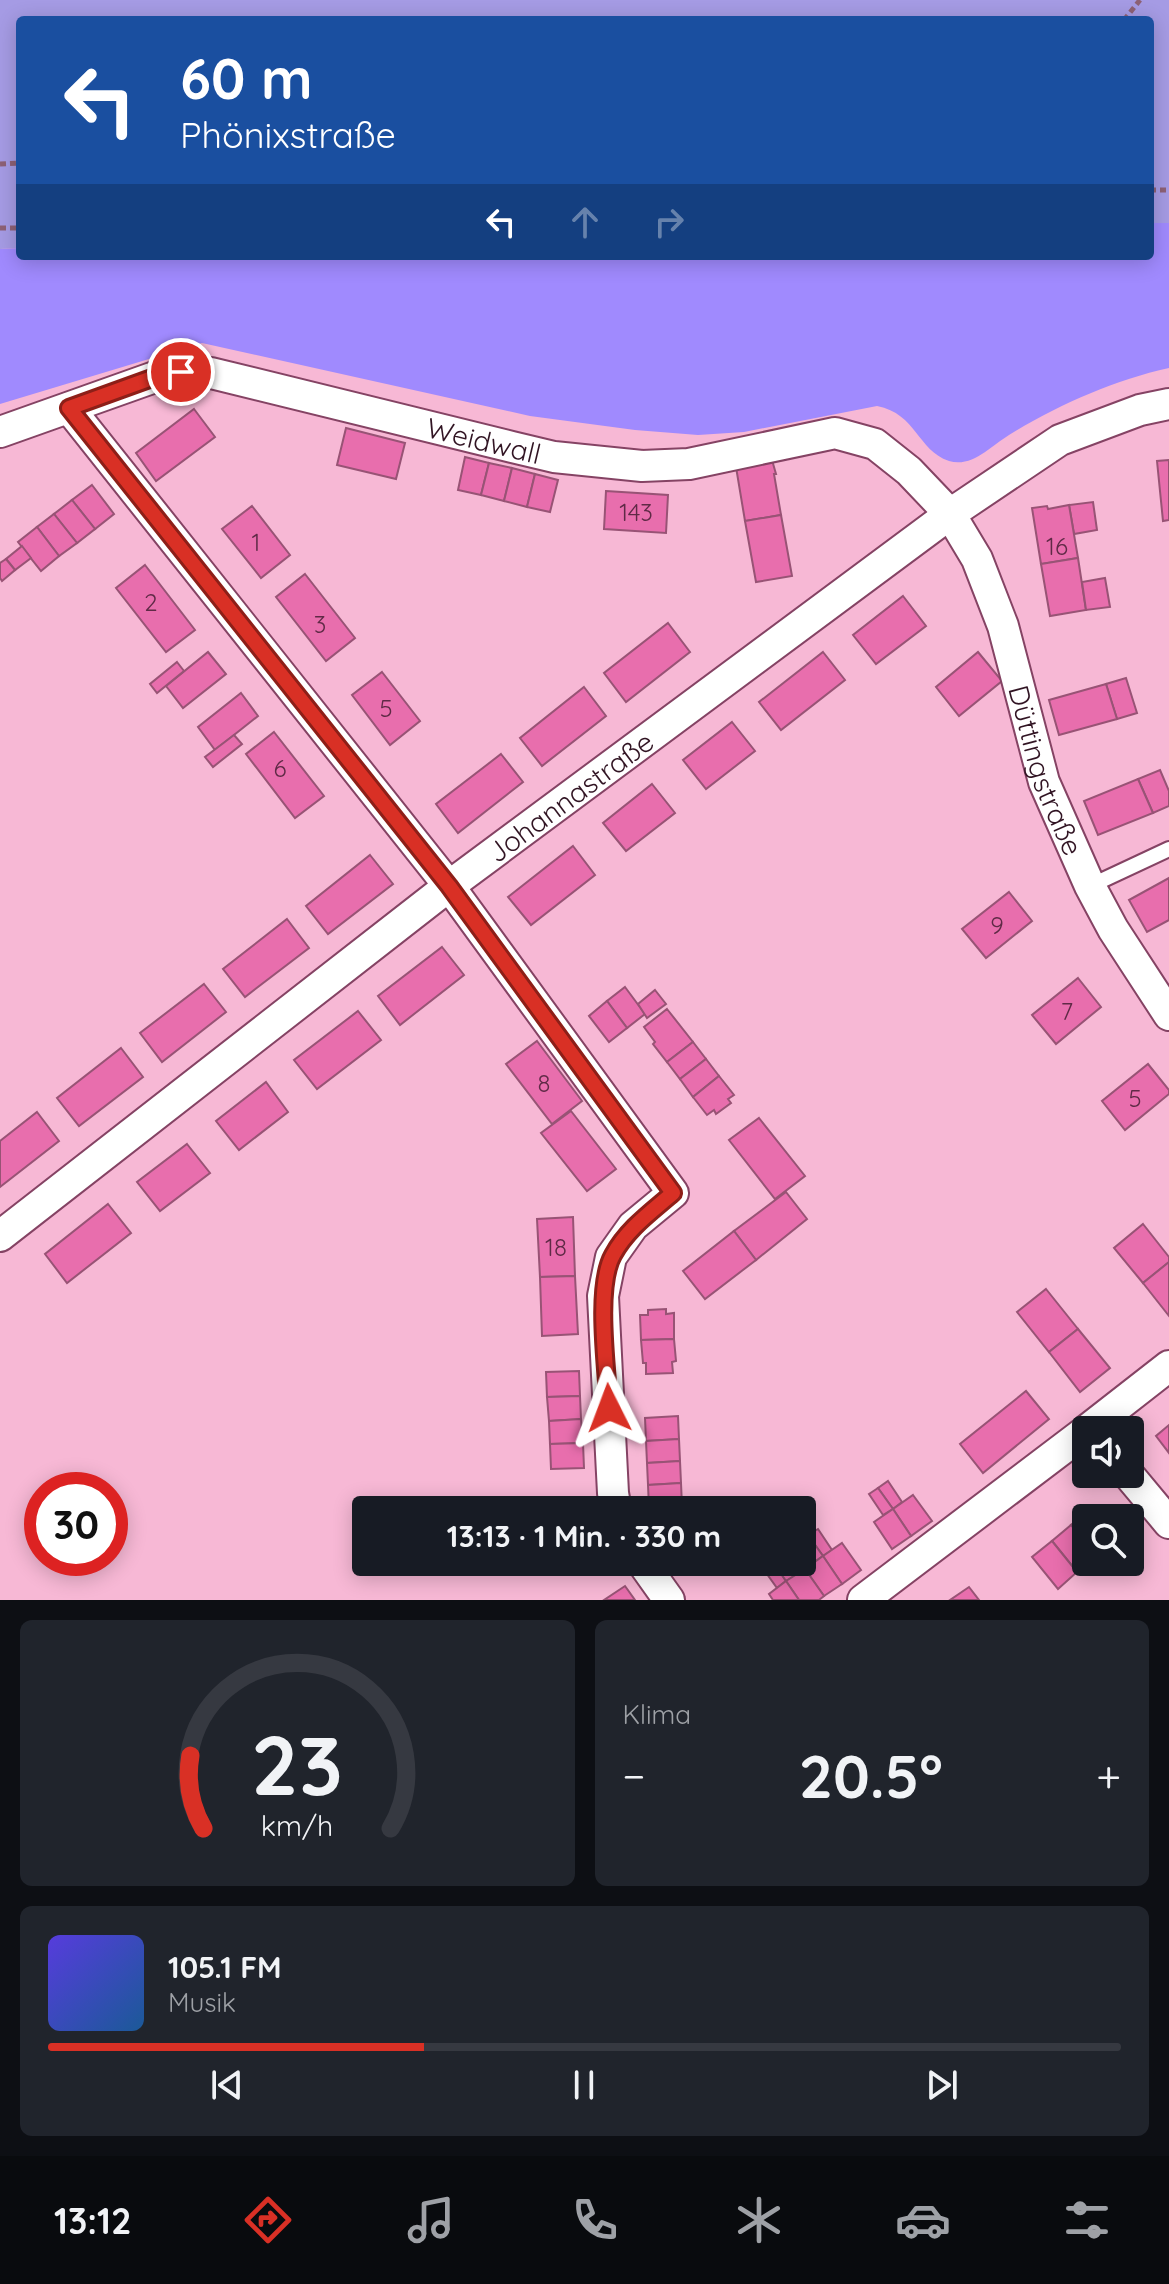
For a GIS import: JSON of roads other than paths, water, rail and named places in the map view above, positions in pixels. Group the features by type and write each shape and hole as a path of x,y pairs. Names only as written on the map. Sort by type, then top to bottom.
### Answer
{"street":[{"name":"Weidwall","path":"0,432 152,378 181,372 211,373 540,453 596,462 642,466 689,464 835,433 875,444 909,471 950,514"},
{"name":"Johannastraße","path":"0,1236 449,886 950,514 1060,440 1140,410 1169,404"},
{"path":"69,408 449,886 673,1193 633,1226 611,1257 603,1296 614,1496"},
{"name":"Düttingstraße","path":"950,514 977,559 1003,626 1044,782 1090,886 1113,929 1169,1015"},
{"path":"1106,1416 1169,1366"},
{"path":"863,1600 1072,1443"},
{"path":"1140,1488 1169,1523"},
{"path":"652,1576 669,1600"}],"lane":[{"path":"1090,886 1169,849"}]}
